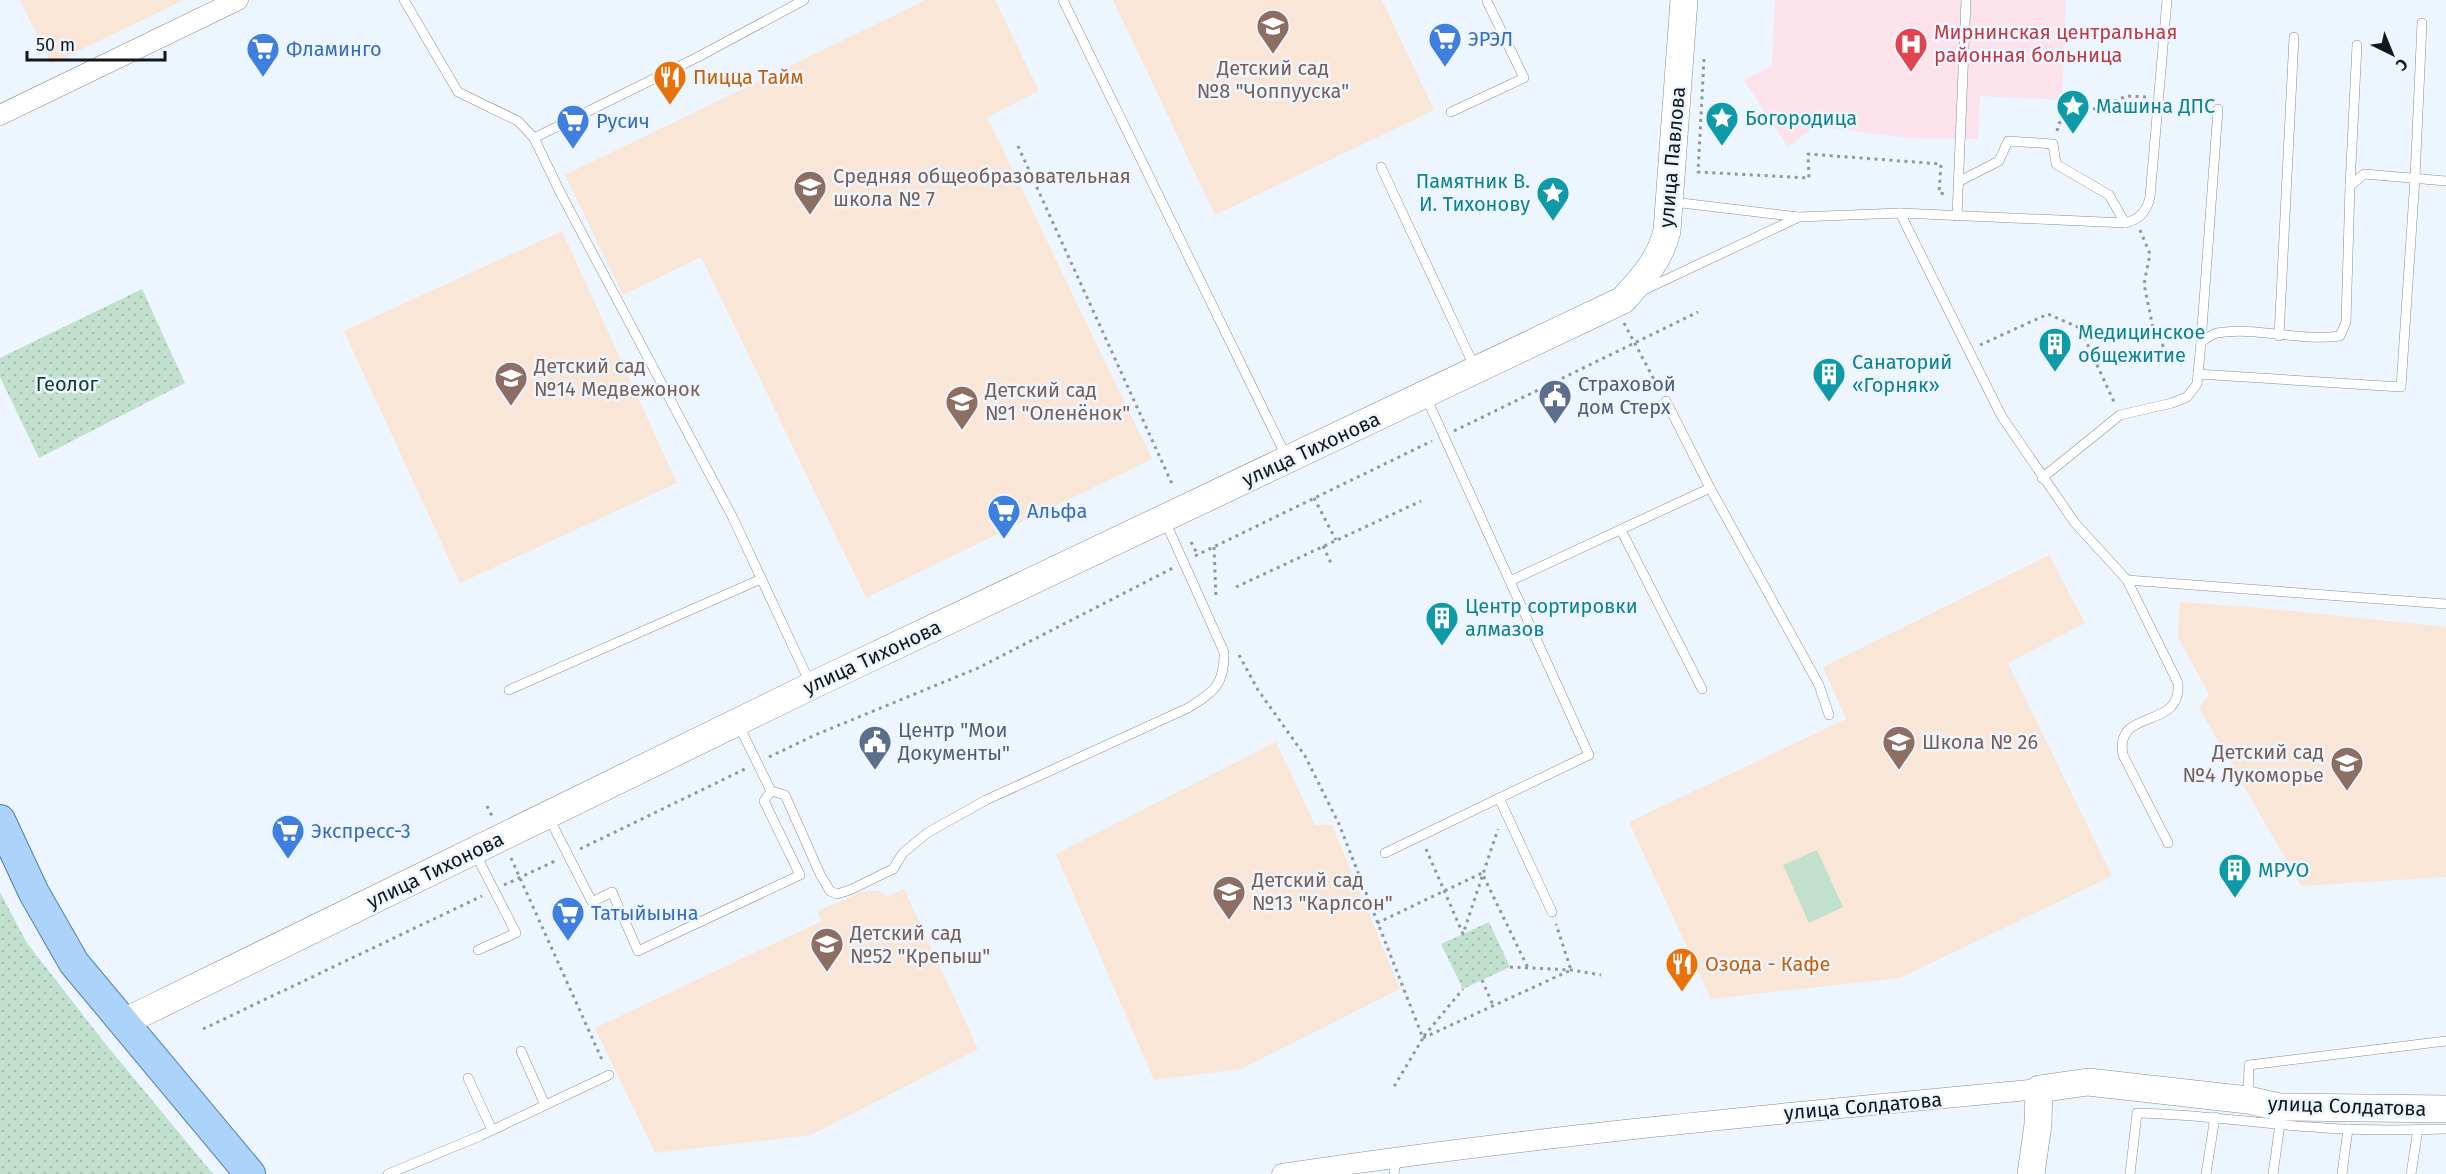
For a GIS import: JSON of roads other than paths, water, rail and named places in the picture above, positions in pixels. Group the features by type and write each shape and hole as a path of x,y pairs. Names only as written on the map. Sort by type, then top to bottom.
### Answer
{"main road":[{"name":"улица Павлова","path":"1618,302 1655,263 1662,249 1670,202 1684,0"},
{"name":"улица Тихонова","path":"124,1022 811,686 1618,302"},
{"path":"0,820 34,893 63,945 86,979 250,1174"},
{"name":"улица Солдатова","path":"2039,1089 2088,1082 2248,1100 2279,1107 2446,1109"},
{"path":"2031,1174 2038,1124 2039,1089"}],"street":[{"path":"0,115 238,0"},
{"name":"улица Солдатова","path":"1282,1174 1396,1165 1668,1124 2039,1089"}],"lane":[{"path":"404,0 458,92 518,121 534,138 560,192 733,518 811,686"},
{"path":"534,138 698,57 804,0"},
{"path":"1063,0 1288,459"},
{"path":"1451,112 1524,78 1487,0"},
{"path":"1957,216 1966,0"},
{"path":"1670,202 1799,217 1900,213 2125,223 2138,218 2148,206 2167,0"},
{"path":"2198,374 2401,387 2415,178 2422,23"},
{"path":"2279,336 2294,37"},
{"path":"2201,342 2214,334 2235,332 2320,339 2340,336 2346,322 2357,45"},
{"path":"2042,478 2120,415 2172,403 2187,397 2197,384 2218,109"},
{"path":"1958,182 1999,161 2008,141 2054,144 2056,164 2109,195 2125,223"},
{"path":"1381,167 1476,370"},
{"path":"2350,186 2364,174 2446,181"},
{"path":"1900,213 2002,417 2074,523 2127,580 2178,683 2178,699 2174,706 2166,712 2129,728 2122,741 2123,755 2168,843"},
{"path":"1618,302 1799,217"},
{"path":"1385,853 1589,755 1425,394"},
{"path":"1666,401 1710,489 1819,685 1829,715"},
{"path":"1510,581 1710,489"},
{"path":"737,722 771,791 784,795 830,891 837,894 850,890 893,869 903,853 927,833 986,800 1188,708 1206,697 1218,684 1225,670 1224,652 1164,519"},
{"path":"1621,530 1702,689"},
{"path":"509,690 761,579"},
{"path":"2127,580 2446,604"},
{"path":"548,815 592,902 612,892 638,951 800,875 764,801 771,791"},
{"path":"1499,798 1552,912"},
{"path":"474,851 516,933 478,950"},
{"path":"2248,1100 2249,1065 2446,1041"},
{"path":"520,1051 545,1105"},
{"path":"388,1174 492,1130 609,1075"},
{"path":"468,1078 492,1130"},
{"path":"2130,1174 2137,1113 2215,1117 2348,1129 2446,1129"},
{"path":"2206,1174 2215,1117"},
{"path":"2273,1174 2280,1124"},
{"path":"2342,1174 2348,1129"},
{"path":"2411,1174 2418,1129"}],"place":[{"name":"Детский сад №8 \"Чоппууска\"","path":"1273,55"},
{"name":"ЭРЭЛ","path":"1445,68"},
{"name":"Мирнинская центральная районная больница","path":"1911,73"},
{"name":"Фламинго","path":"263,78"},
{"name":"Пицца Тайм","path":"670,106"},
{"name":"Машина ДПС","path":"2073,135"},
{"name":"Богородица","path":"1722,147"},
{"name":"Русич","path":"573,150"},
{"name":"Cредняя общеобразовательная школа № 7","path":"810,216"},
{"name":"Памятник В. И. Тихонову","path":"1553,222"},
{"name":"Медицинское общежитие","path":"2055,373"},
{"name":"Санаторий «Горняк»","path":"1829,403"},
{"name":"Детский сад №14 Медвежонок","path":"511,407"},
{"name":"Страховой дом Стерх","path":"1555,425"},
{"name":"Детский сад №1 \"Оленёнок\"","path":"962,431"},
{"name":"Альфа","path":"1004,540"},
{"name":"Центр сортировки алмазов","path":"1442,647"},
{"name":"Центр \"Мои Документы\"","path":"875,771"},
{"name":"Школа № 26","path":"1899,771"},
{"name":"Детский сад №4 Лукоморье","path":"2347,792"},
{"name":"Экспресс-3","path":"288,860"},
{"name":"МРУО","path":"2235,899"},
{"name":"Детский сад №13 \"Карлсон\"","path":"1229,921"},
{"name":"Татыйыына","path":"568,942"},
{"name":"Детский сад №52 \"Крепыш\"","path":"827,973"},
{"name":"Озода - Кафе","path":"1682,993"}],"park label":[{"name":"Геолог","path":"67,384"}]}
